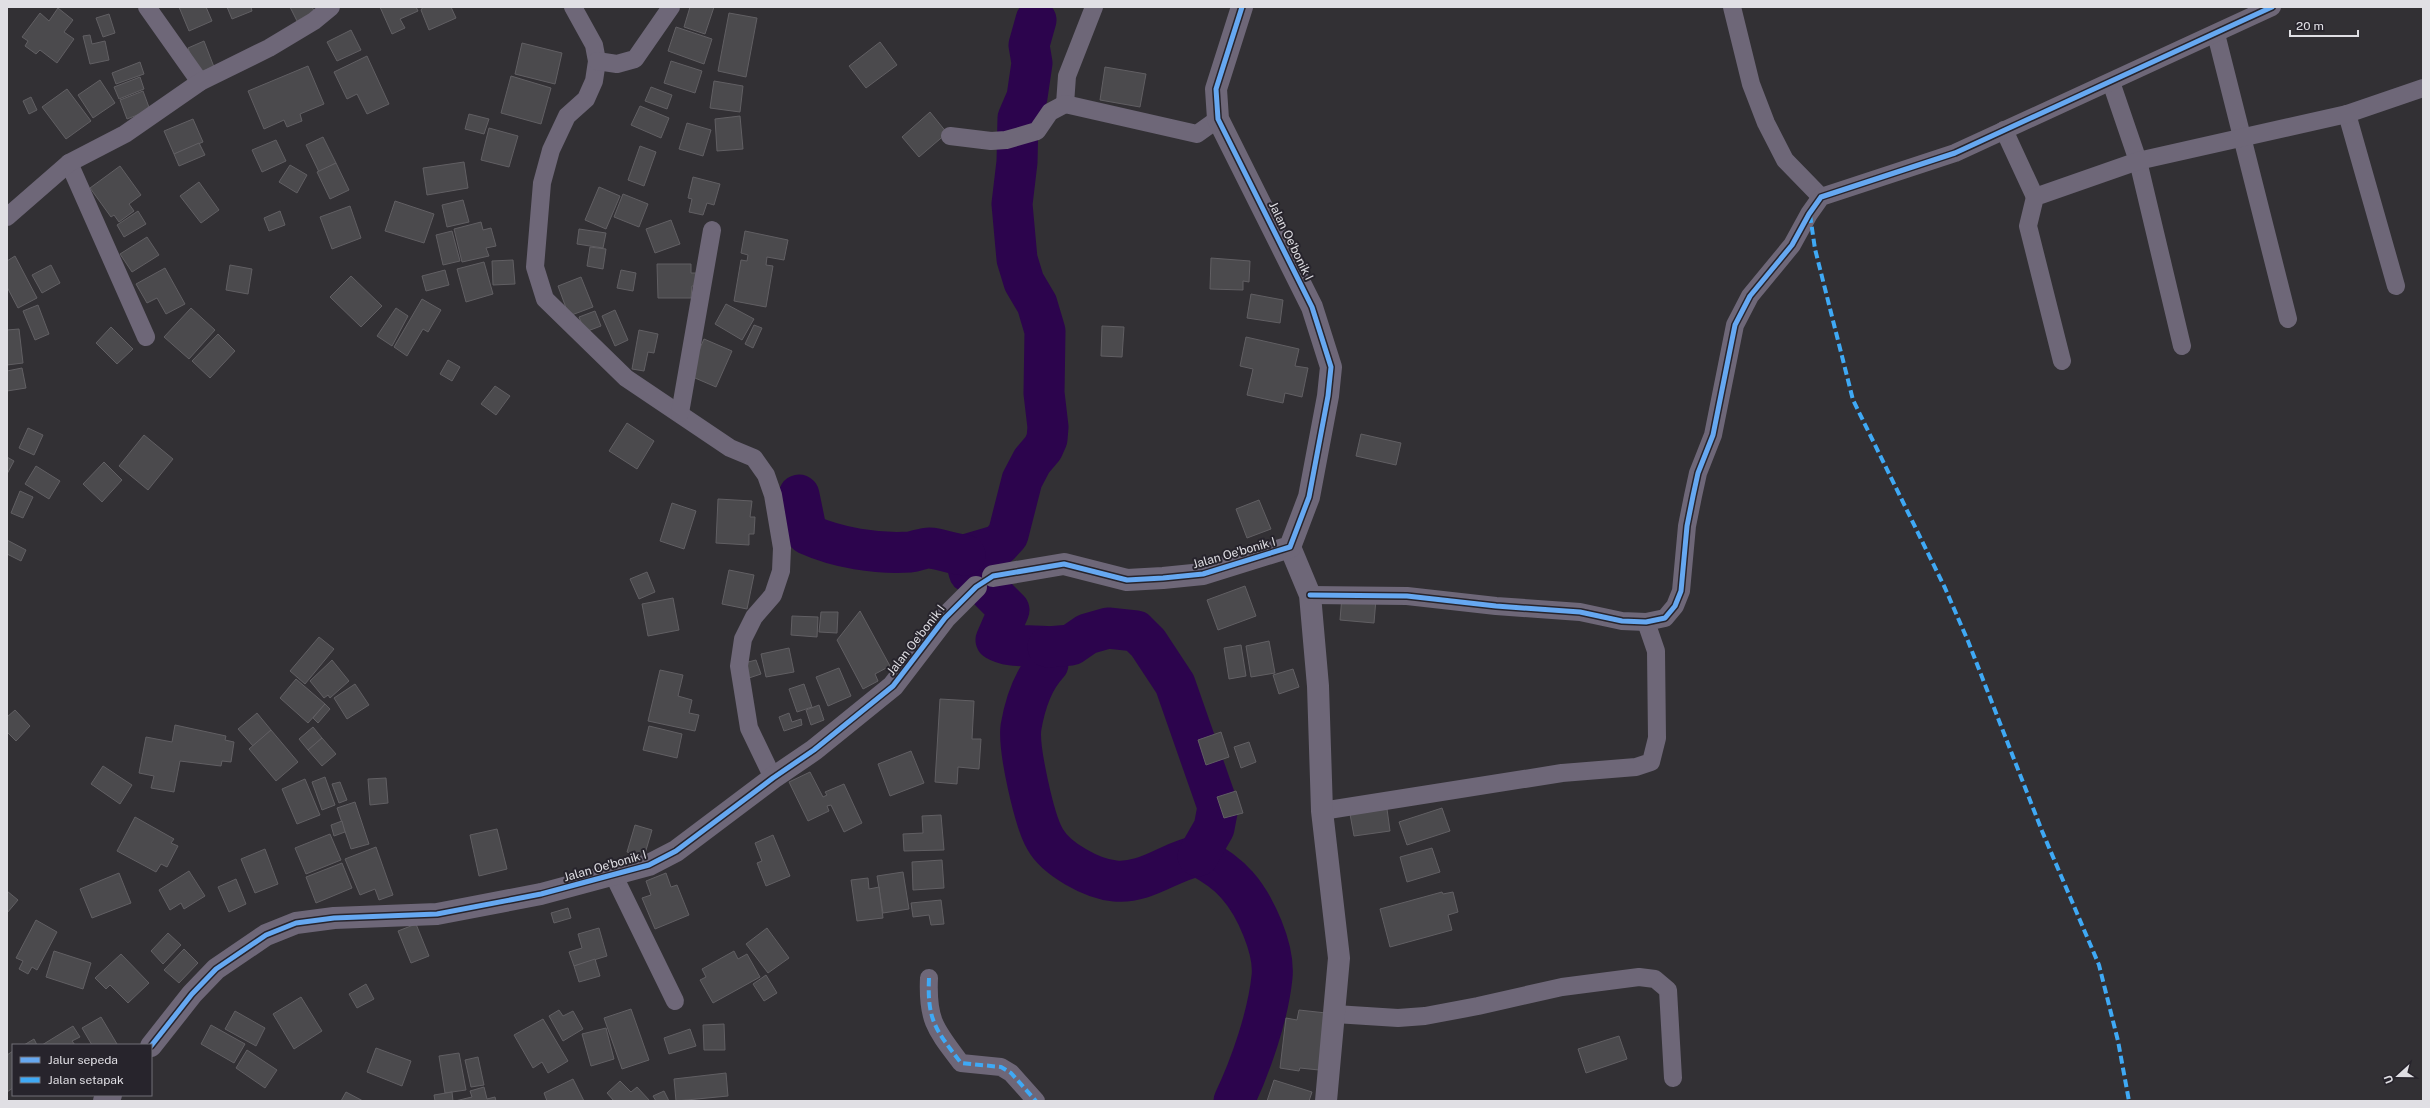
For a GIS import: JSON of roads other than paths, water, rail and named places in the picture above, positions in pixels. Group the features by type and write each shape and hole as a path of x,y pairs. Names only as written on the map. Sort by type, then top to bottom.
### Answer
{"street":[{"path":"147,7 200,82"},
{"path":"7,217 69,163 125,134 200,82 269,48 314,21 331,7"},
{"path":"572,7 594,45 597,61 594,81 586,99 567,116 551,150 542,183 535,267 545,299 626,378 730,448 754,458 766,476 773,495 782,548 781,571 773,595 754,617 743,639 739,666 749,728 773,778"},
{"path":"597,61 617,64 635,59 671,7"},
{"path":"1065,104 1067,76 1094,7"},
{"name":"Jalan Oe'bonik I","path":"152,1045 192,994 216,970 266,935 296,923 334,918 437,914 541,894 649,865 676,851 773,778 814,750 893,686 945,618 985,581 1064,564 1127,580 1203,574 1290,547 1309,497 1328,396 1331,367 1312,307 1218,119 1216,89 1242,7"},
{"path":"1732,7 1751,84 1766,123 1785,160 1821,197"},
{"path":"1310,595 1408,596 1496,606 1580,612 1622,621 1646,622 1664,618 1675,606 1681,591 1687,526 1693,496 1698,473 1713,435 1735,325 1750,296 1792,246 1821,197 1954,153 2272,7"},
{"path":"2216,34 2288,320"},
{"path":"2111,82 2138,161 2182,346"},
{"path":"2034,197 2138,161 2241,136 2347,114 2423,88"},
{"path":"950,136 991,141 1006,140 1037,131 1050,112 1065,104 1197,134 1218,119"},
{"path":"2347,114 2396,286"},
{"path":"2004,130 2034,197 2028,226 2062,361"},
{"path":"69,163 146,337"},
{"path":"680,413 712,230"},
{"path":"1290,547 1310,595 1318,686 1322,811 1339,958 1326,1101"},
{"path":"1322,811 1562,773 1636,767 1650,762 1657,738 1656,652 1646,622"},
{"path":"614,874 675,1001"},
{"path":"1335,1014 1398,1018 1425,1016 1562,987 1639,977 1655,979 1668,990 1673,1078"},
{"path":"929,978 928,1003 934,1025 961,1063 1001,1067 1011,1073 1036,1101"}],"waterway":[{"path":"1036,20 1029,45 1032,63 1027,97 1018,118 1017,162 1012,204 1017,259 1024,282 1037,304 1045,331 1044,393 1048,427 1047,439 1043,448 1032,461 1022,480 1008,535 999,545 965,555 969,572 984,576 990,591 1009,610 996,640 1002,643 1015,645 1048,647 1048,664 1033,685 1027,701 1021,727 1021,737 1024,767 1032,801 1041,830 1050,846 1057,854 1076,867 1096,876 1115,881 1126,881 1148,876 1178,862 1198,856 1209,862 1233,880 1244,894 1257,916 1267,941 1272,966 1272,977 1263,1024 1247,1072 1234,1101"},
{"path":"799,495 807,534 819,539 871,551 910,552 929,548 965,555"},
{"path":"1048,647 1071,645 1087,634 1108,628 1136,631 1148,643 1175,684 1218,807 1214,828 1198,856"}]}
